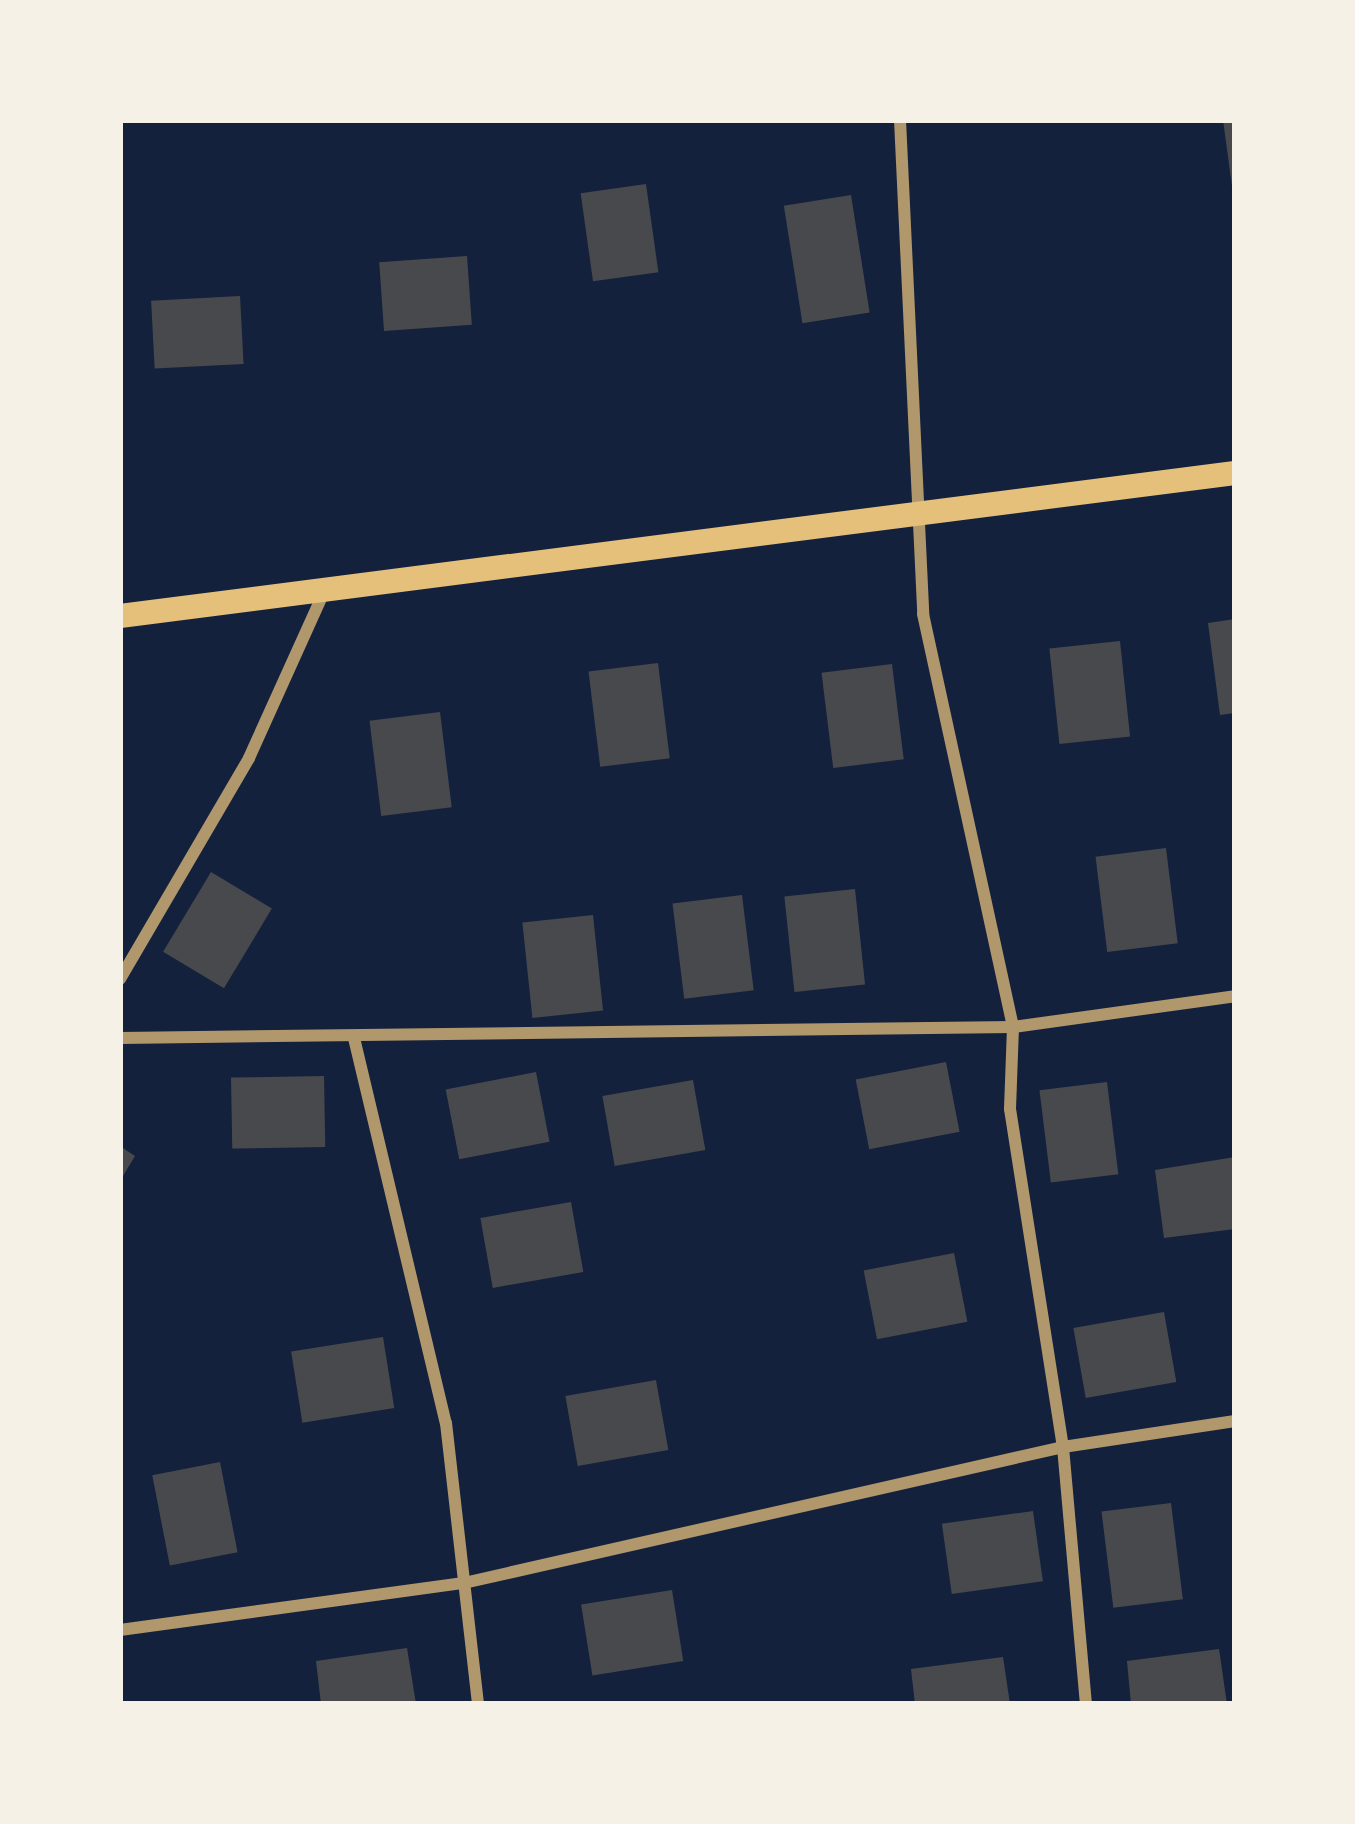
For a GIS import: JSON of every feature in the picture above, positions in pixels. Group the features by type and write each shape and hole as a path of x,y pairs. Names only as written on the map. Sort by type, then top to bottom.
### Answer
{"main road":[{"path":"120,616 922,517 1235,473"}],"street":[{"path":"900,120 923,614 1013,1027 1010,1109 1063,1448 1086,1704"},
{"path":"120,979 249,758 325,591"},
{"path":"120,1038 1013,1027 1235,996"},
{"path":"354,1038 446,1423 478,1704"},
{"path":"120,1630 464,1583 1063,1448 1235,1420"}],"building":[{"path":"1223,120 1235,120 1235,186 1232,186"},
{"path":"646,184 658,272 593,281 581,193"},
{"path":"851,195 870,313 802,323 784,206"},
{"path":"467,256 472,325 384,331 379,262"},
{"path":"240,296 244,364 155,369 151,301"},
{"path":"1235,619 1235,713 1220,715 1208,623"},
{"path":"1120,641 1130,736 1059,744 1049,648"},
{"path":"658,663 670,758 600,767 589,672"},
{"path":"892,664 904,759 833,768 822,673"},
{"path":"440,712 452,807 381,816 370,721"},
{"path":"1166,848 1178,943 1107,952 1096,857"},
{"path":"211,872 272,909 224,988 163,952"},
{"path":"855,889 865,984 794,992 784,896"},
{"path":"742,895 754,990 684,999 673,904"},
{"path":"593,915 603,1010 532,1018 522,922"},
{"path":"946,1062 960,1132 869,1149 856,1080"},
{"path":"536,1072 550,1142 459,1159 446,1090"},
{"path":"324,1076 325,1147 232,1149 231,1078"},
{"path":"693,1080 705,1150 615,1166 602,1096"},
{"path":"1107,1082 1118,1174 1051,1183 1040,1090"},
{"path":"120,1146 135,1156 120,1181"},
{"path":"1235,1157 1235,1229 1164,1238 1155,1170"},
{"path":"571,1202 583,1272 493,1288 480,1218"},
{"path":"954,1253 967,1322 877,1339 864,1271"},
{"path":"1164,1312 1176,1382 1086,1398 1073,1328"},
{"path":"383,1337 394,1408 302,1423 291,1352"},
{"path":"656,1380 668,1450 578,1466 565,1396"},
{"path":"220,1462 238,1552 170,1565 152,1475"},
{"path":"1171,1503 1183,1599 1113,1608 1102,1512"},
{"path":"1033,1511 1043,1581 952,1594 942,1524"},
{"path":"672,1590 683,1661 592,1676 581,1604"},
{"path":"407,1648 416,1704 321,1704 316,1661"},
{"path":"1219,1649 1227,1704 1131,1704 1127,1661"},
{"path":"1003,1657 1010,1704 915,1704 911,1669"}]}
